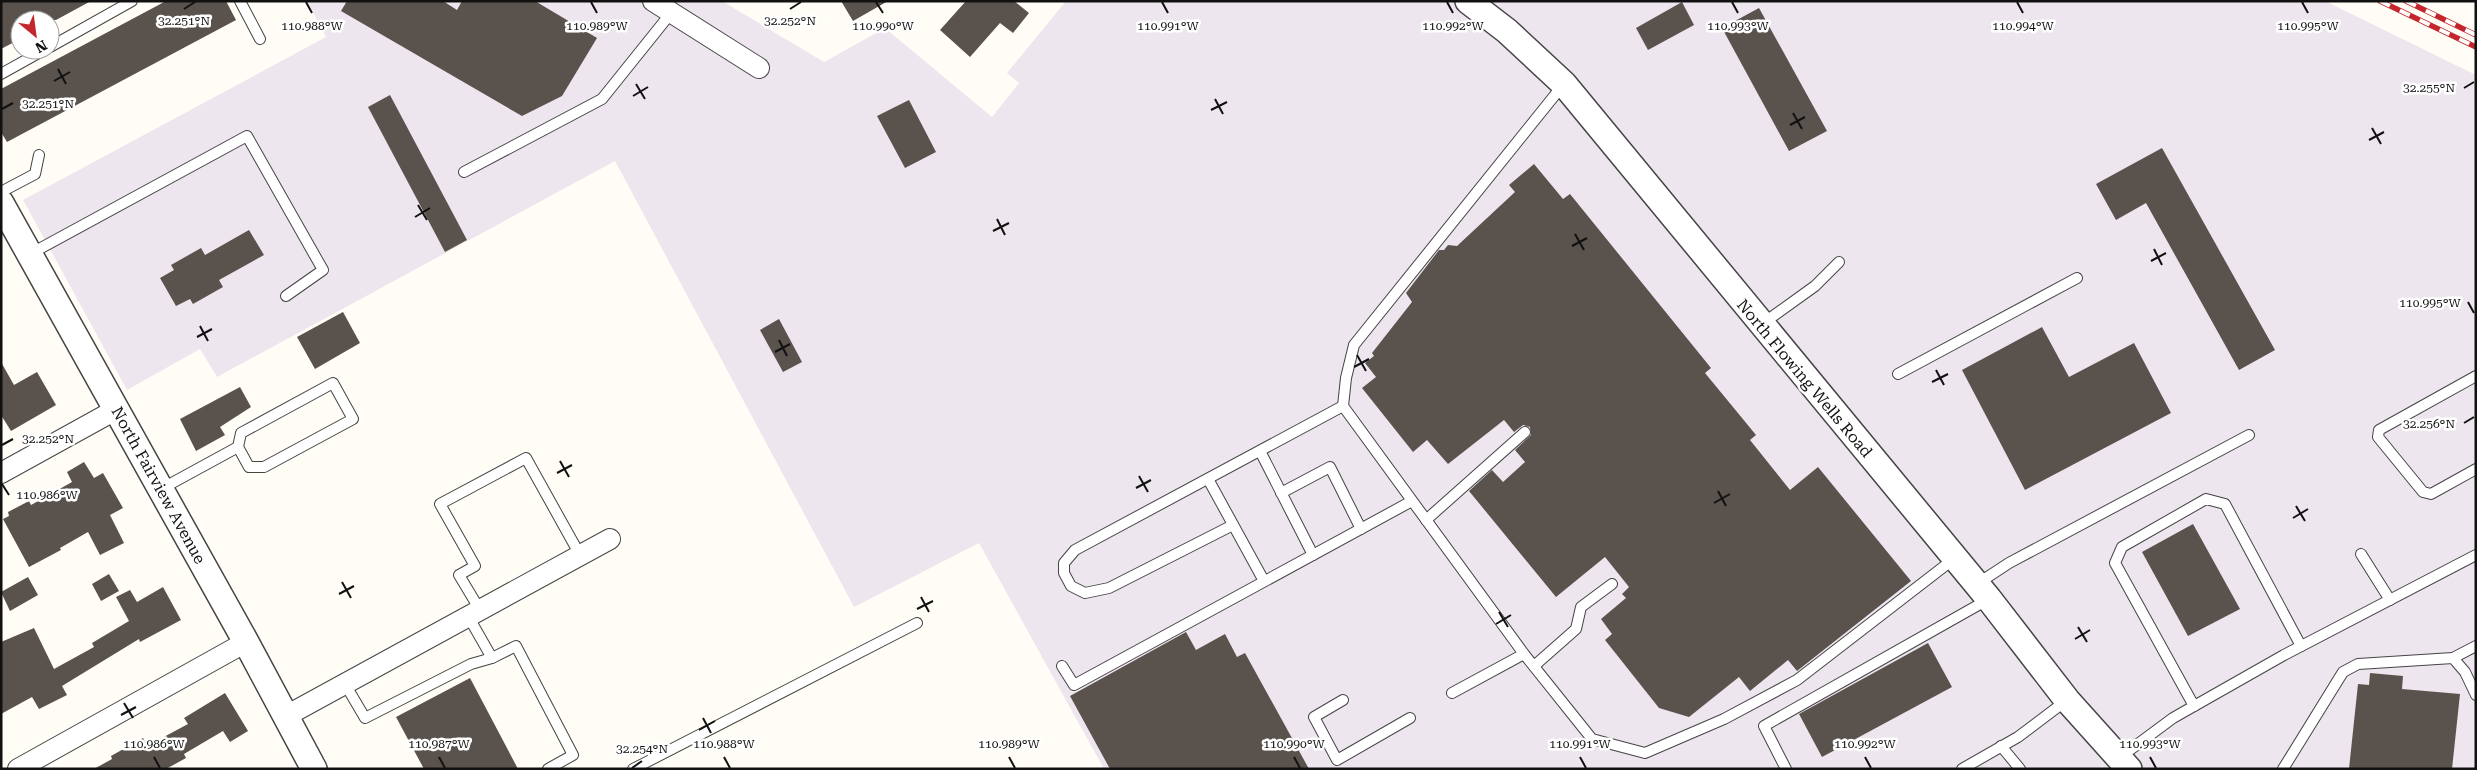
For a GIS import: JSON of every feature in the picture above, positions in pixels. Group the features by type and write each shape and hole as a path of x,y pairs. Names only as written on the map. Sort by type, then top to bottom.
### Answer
{"street":[{"path":"653,1 759,68"},
{"name":"North Flowing Wells Road","path":"1468,1 1507,31 1564,84 1760,325 1955,558 2067,700 2124,763"},
{"name":"North Fairview Avenue","path":"1,202 162,489 314,769"},
{"path":"1,474 117,409"},
{"path":"286,716 610,539"},
{"path":"18,769 246,642"}],"lane":[{"path":"60,41 132,1"},
{"path":"240,1 260,39"},
{"path":"464,172 602,99 671,12"},
{"path":"1,74 26,60"},
{"path":"1564,84 1354,345 1346,378 1343,406 1524,654 1592,739 1645,753 1724,719 1797,680 1955,558"},
{"path":"30,254 247,136 323,270 286,296"},
{"path":"1,192 34,174 39,155"},
{"path":"1760,325 1815,286 1839,262"},
{"path":"1898,374 2077,278"},
{"path":"2476,376 2379,430 2378,437 2423,492 2431,494 2476,469"},
{"path":"162,489 238,447 241,433 333,383 353,419 264,468 249,467 238,447"},
{"path":"1233,525 1109,588 1085,593 1071,586 1064,573 1064,563 1076,550 1343,406"},
{"path":"1426,520 1524,432"},
{"path":"1786,769 1764,726 1982,592 2009,563 2249,435"},
{"path":"1260,451 1313,555"},
{"path":"492,658 459,575 476,566 440,504 526,458 580,555"},
{"path":"1281,493 1330,467 1361,529"},
{"path":"1208,479 1264,581"},
{"path":"2194,706 2115,563 2122,547 2206,499 2225,504 2301,646"},
{"path":"1062,666 1074,684 1412,501"},
{"path":"2361,554 2390,600"},
{"path":"2124,763 2173,718 2301,646 2476,555"},
{"path":"1534,666 1576,629 1581,608 1612,584"},
{"path":"633,769 917,623"},
{"path":"345,684 365,718 471,664 492,658 516,646 573,755 548,769"},
{"path":"2283,769 2343,672 2358,664 2453,658 2476,646"},
{"path":"1452,693 1524,654"},
{"path":"2453,658 2465,672 2476,695"},
{"path":"1343,700 1314,717 1337,760 1410,718"},
{"path":"1962,769 2018,737 2067,700"},
{"path":"2001,746 2020,769"}],"shaded area":[{"path":"307,1 722,1 824,62 885,28 992,117 1019,83 1007,73 1066,1 2325,1 2476,75 2476,769 1104,769 979,543 854,607 615,161 217,377 200,349 127,390 23,200 326,37"}],"building":[{"path":"1,1 91,1 60,18 60,10 10,10 10,44 1,49"},
{"path":"166,1 226,1 236,20 7,142 1,132 1,89 55,60 60,60 60,58"},
{"path":"347,1 443,1 457,10 462,1 535,1 597,38 562,96 522,116 341,11"},
{"path":"841,1 888,1 853,21"},
{"path":"966,1 1014,1 1029,13 1013,33 1000,23 970,57 940,30"},
{"path":"1682,2 1694,25 1648,50 1636,28"},
{"path":"1759,8 1827,131 1789,151 1722,28"},
{"path":"390,95 467,240 445,252 368,107"},
{"path":"909,100 936,152 905,168 877,116"},
{"path":"2162,148 2275,350 2239,370 2146,203 2116,220 2096,184"},
{"path":"1534,164 1563,199 1570,194 1711,368 1705,373 1756,435 1750,440 1790,490 1818,467 1911,581 1797,671 1788,660 1750,691 1739,677 1689,717 1659,708 1605,640 1612,634 1601,619 1626,598 1622,594 1629,587 1605,557 1556,597 1469,491 1492,470 1503,482 1525,462 1515,450 1531,435 1530,427 1523,425 1514,432 1504,420 1448,464 1427,440 1413,452 1362,388 1376,377 1365,363 1374,356 1372,353 1412,302 1406,293 1439,250 1444,250 1448,245 1457,246 1515,192 1509,185"},
{"path":"249,230 264,255 219,280 223,287 193,304 190,299 176,306 160,278 174,270 171,265 201,248 205,255"},
{"path":"343,312 360,343 315,369 297,337"},
{"path":"779,319 802,362 783,372 760,330"},
{"path":"2042,327 2069,377 2134,343 2171,413 2025,490 1962,370"},
{"path":"1,362 14,385 37,372 56,405 11,431 1,415"},
{"path":"240,387 251,407 220,427 225,435 196,451 180,419"},
{"path":"84,462 94,478 103,473 123,508 110,515 124,543 100,555 88,532 60,548 61,550 29,567 3,519 9,516 8,512 29,501 31,505 72,482 67,472"},
{"path":"2193,524 2240,609 2188,636 2142,552"},
{"path":"109,574 119,591 101,601 92,584"},
{"path":"28,577 38,595 10,611 1,592"},
{"path":"163,587 181,620 140,642 139,639 62,686 67,695 39,709 32,697 1,714 1,642 34,628 54,669 94,647 92,643 129,621 116,597 130,590 137,602"},
{"path":"1186,632 1196,650 1225,634 1237,657 1245,653 1309,769 1110,769 1070,696"},
{"path":"1928,643 1952,687 1822,757 1799,714"},
{"path":"2370,673 2403,676 2402,689 2460,694 2452,769 2349,769 2358,684 2369,685"},
{"path":"470,678 518,769 424,769 396,717"},
{"path":"225,693 248,731 230,742 223,731 184,754 186,758 166,769 94,769 112,759 111,756 143,738 147,746 188,724 184,718"}],"railway":[{"path":"2380,1 2476,47"},
{"path":"2406,1 2476,35"}]}
